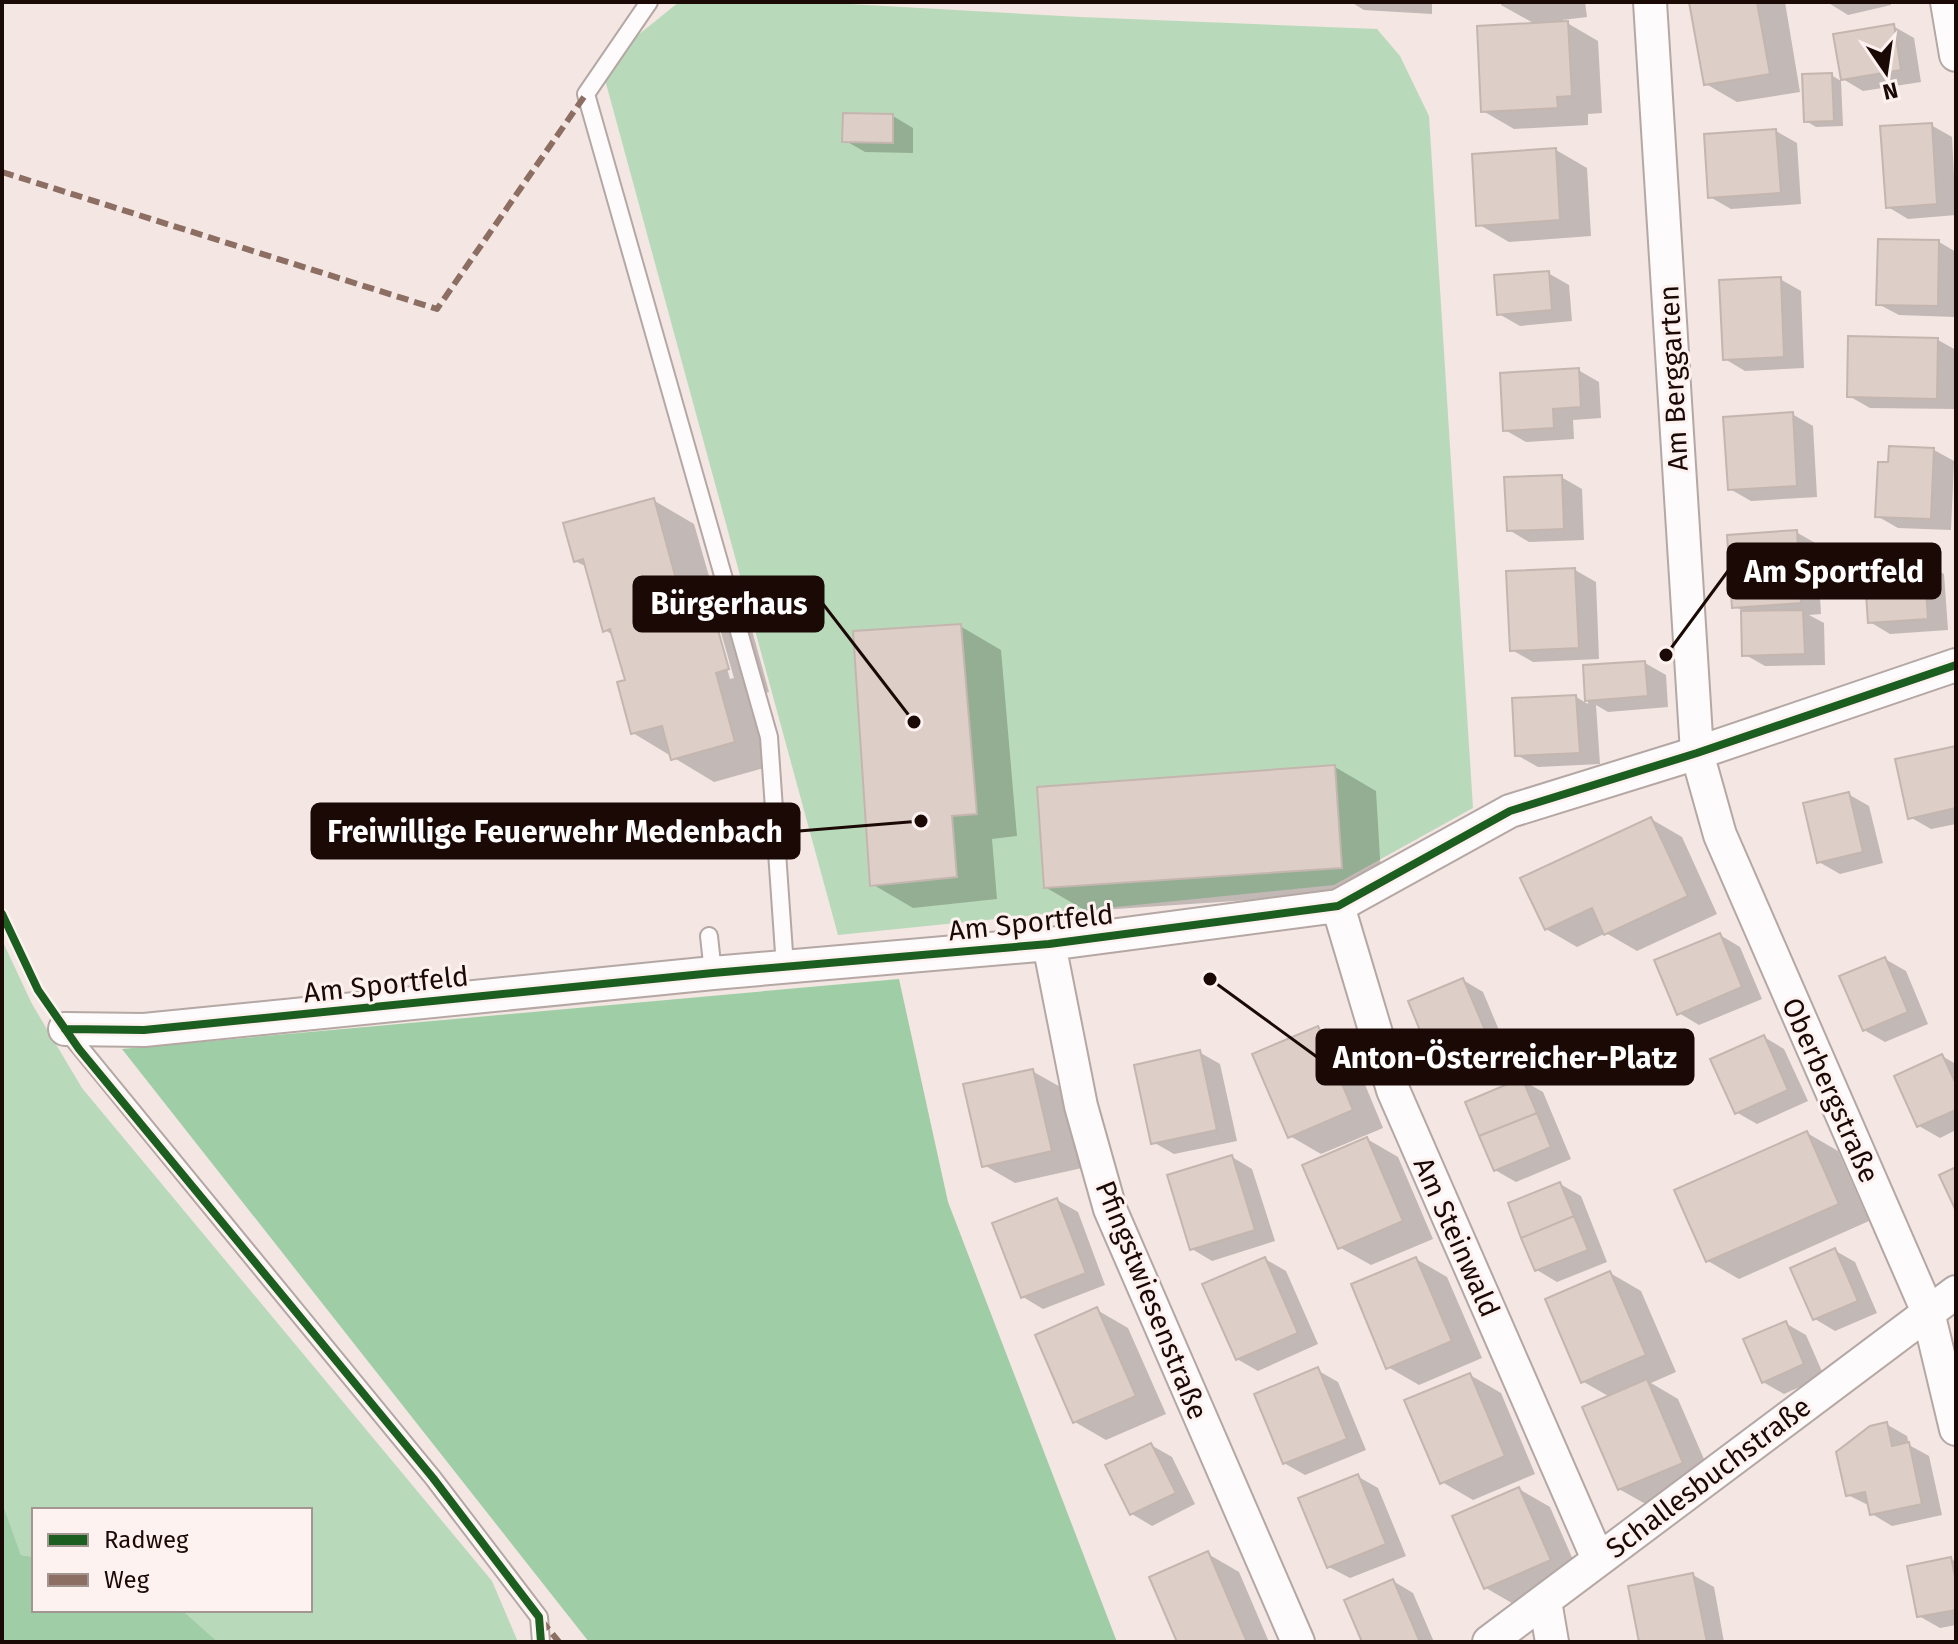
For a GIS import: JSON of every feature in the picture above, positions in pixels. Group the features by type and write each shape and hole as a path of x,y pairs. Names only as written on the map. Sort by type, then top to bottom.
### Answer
{"street":[{"name":"Am Berggarten","path":"1650,2 1697,753"},
{"path":"1947,2 1956,55"},
{"name":"Am Sportfeld","path":"65,1029 144,1030 713,973 1049,944 1338,906 1510,811 1697,753 1956,665"},
{"name":"Oberbergstraße","path":"1697,753 1720,835 1928,1312 1956,1429"},
{"name":"Am Steinwald","path":"1338,906 1393,1090 1598,1559"},
{"name":"Pfingstwiesenstraße","path":"1049,944 1081,1106 1110,1209 1298,1642"},
{"name":"Schallesbuchstraße","path":"1489,1642 1956,1292"},
{"path":"1545,1601 1552,1642"}],"lane":[{"path":"649,2 586,94 769,737 785,967"},
{"path":"709,936 713,973"},
{"path":"65,1029 433,1478 539,1617 541,1642"}],"green space":[{"path":"679,2 814,2 1377,29 1400,56 1429,116 1473,808 1334,885 838,935 601,65"},
{"path":"2,940 32,1004 82,1088 492,1581 518,1642 218,1642 184,1612 312,1612 312,1508 32,1508 32,1557 21,1555 2,1502"},
{"path":"899,979 948,1202 1117,1642 589,1642 122,1049"},
{"path":"2,1502 21,1555 32,1557 32,1612 184,1612 218,1642 2,1642"}],"building":[{"path":"1689,2 1757,2 1770,74 1704,85"},
{"path":"1568,21 1572,96 1557,97 1558,108 1481,112 1477,26"},
{"path":"1894,24 1901,70 1841,80 1833,34"},
{"path":"1832,73 1834,121 1804,122 1802,74"},
{"path":"843,113 893,114 893,143 842,142"},
{"path":"1932,123 1937,204 1886,208 1880,126"},
{"path":"1776,129 1781,193 1708,198 1704,134"},
{"path":"1556,148 1560,220 1476,226 1472,154"},
{"path":"1878,239 1939,240 1938,306 1876,305"},
{"path":"1549,271 1552,310 1497,315 1494,275"},
{"path":"1781,277 1784,357 1723,360 1719,280"},
{"path":"1848,336 1938,338 1937,399 1847,397"},
{"path":"1579,368 1581,407 1553,409 1554,428 1503,431 1500,373"},
{"path":"1793,412 1797,486 1728,490 1723,417"},
{"path":"1889,446 1934,448 1931,519 1875,517 1878,462 1888,462"},
{"path":"1562,475 1564,529 1507,531 1504,477"},
{"path":"654,498 683,605 709,598 729,669 716,673 735,742 671,760 662,726 631,734 617,682 625,680 610,629 603,632 583,559 574,562 563,523"},
{"path":"1797,530 1801,603 1732,608 1727,535"},
{"path":"1924,560 1928,619 1868,623 1864,564"},
{"path":"1575,568 1579,648 1510,651 1506,571"},
{"path":"1803,610 1805,654 1742,656 1741,611"},
{"path":"961,624 977,814 952,816 957,877 870,886 853,631"},
{"path":"1645,661 1648,696 1585,701 1583,665"},
{"path":"1576,695 1580,753 1515,756 1512,698"},
{"path":"1956,746 1956,808 1908,819 1895,759"},
{"path":"1335,765 1342,868 1044,888 1037,787"},
{"path":"1849,792 1863,852 1817,863 1803,803"},
{"path":"1651,817 1688,896 1604,935 1592,908 1545,930 1520,878"},
{"path":"1720,933 1742,987 1677,1015 1654,960"},
{"path":"1885,957 1908,1012 1863,1031 1839,976"},
{"path":"1463,978 1490,1042 1434,1065 1408,1001"},
{"path":"1318,1026 1353,1110 1288,1138 1252,1054"},
{"path":"1764,1035 1788,1090 1735,1114 1710,1059"},
{"path":"1200,1050 1217,1130 1151,1144 1134,1065"},
{"path":"1942,1054 1956,1084 1956,1110 1917,1127 1894,1076"},
{"path":"1033,1069 1052,1151 982,1167 963,1084"},
{"path":"1522,1078 1537,1113 1479,1136 1465,1102"},
{"path":"1537,1113 1551,1147 1494,1171 1479,1136"},
{"path":"1807,1131 1839,1204 1706,1262 1674,1190"},
{"path":"1367,1137 1403,1221 1338,1249 1302,1165"},
{"path":"1232,1155 1255,1230 1190,1250 1167,1175"},
{"path":"1956,1167 1956,1211 1939,1175"},
{"path":"1560,1182 1574,1216 1521,1238 1508,1203"},
{"path":"1057,1198 1086,1273 1021,1298 992,1223"},
{"path":"1574,1216 1588,1250 1535,1271 1521,1238"},
{"path":"1835,1248 1858,1301 1813,1320 1790,1268"},
{"path":"1265,1257 1298,1333 1236,1360 1202,1284"},
{"path":"1416,1257 1452,1341 1386,1369 1351,1284"},
{"path":"1610,1271 1646,1355 1581,1383 1545,1299"},
{"path":"1097,1307 1136,1396 1073,1423 1035,1335"},
{"path":"1786,1321 1804,1364 1762,1383 1743,1339"},
{"path":"1318,1367 1347,1439 1283,1464 1254,1394"},
{"path":"1470,1373 1505,1456 1440,1484 1404,1400"},
{"path":"1647,1379 1683,1463 1618,1490 1582,1407"},
{"path":"1887,1422 1892,1446 1909,1442 1922,1504 1870,1515 1865,1492 1846,1496 1836,1452 1870,1426"},
{"path":"1151,1443 1176,1493 1130,1515 1105,1465"},
{"path":"1358,1474 1386,1544 1327,1568 1298,1498"},
{"path":"1519,1487 1551,1560 1484,1589 1452,1516"},
{"path":"1208,1551 1247,1642 1177,1642 1149,1577"},
{"path":"1951,1557 1956,1581 1956,1610 1917,1617 1907,1566"},
{"path":"1693,1573 1707,1642 1639,1642 1628,1586"},
{"path":"1393,1579 1420,1642 1362,1642 1344,1600"}],"marked path":[{"path":"2,172 437,309 586,94"},
{"path":"541,1620 559,1642"}],"cycle path":[{"path":"65,1029 144,1030 713,973 1049,944 1338,906 1510,811 1697,753 1956,665"},
{"path":"2,914 38,990 79,1049 433,1478 539,1617 541,1642"}],"place":[{"name":"Am Sportfeld","path":"1666,655"},
{"name":"Bürgerhaus","path":"914,722"},
{"name":"Freiwillige Feuerwehr Medenbach","path":"921,821"},
{"name":"Anton-Österreicher-Platz","path":"1210,979"}]}
